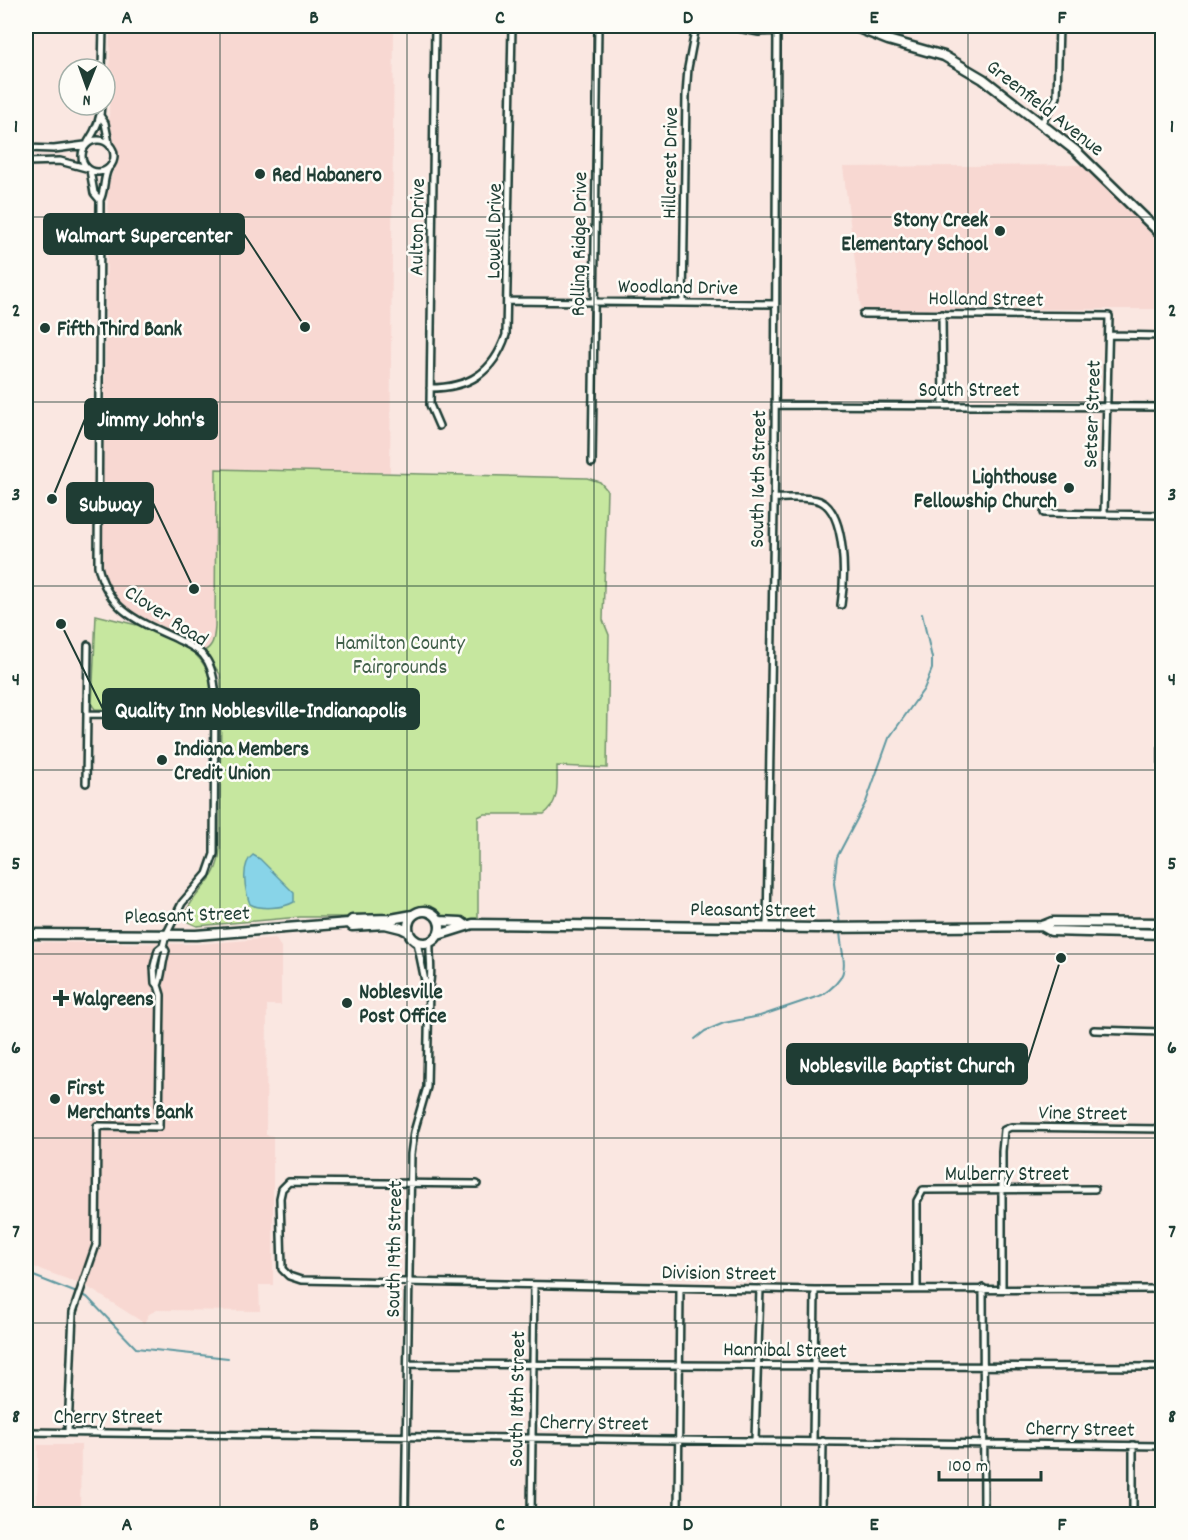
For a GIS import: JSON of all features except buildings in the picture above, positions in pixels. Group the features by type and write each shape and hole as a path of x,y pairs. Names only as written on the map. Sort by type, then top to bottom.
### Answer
{"street":[{"path":"102,57 103,26"},
{"name":"Aulton Drive","path":"435,26 430,405 439,426"},
{"name":"Lowell Drive","path":"430,388 459,386 488,369 502,348 506,335 512,26"},
{"name":"Rolling Ridge Drive","path":"592,463 598,26"},
{"name":"Hillcrest Drive","path":"683,303 686,94 688,68 696,26"},
{"path":"727,26 759,32 777,28"},
{"name":"Greenfield Avenue","path":"854,26 952,60 983,79 1100,172 1162,235"},
{"path":"1041,124 1057,97 1059,26"},
{"name":"South 16th Street","path":"767,927 774,498 777,28"},
{"path":"26,162 60,161 97,172 108,169 114,154 101,117"},
{"path":"88,169 83,164 81,154 101,117"},
{"path":"26,148 54,149 86,145 95,140 110,144"},
{"name":"Clover Road","path":"88,169 94,193 100,200"},
{"name":"Clover Road","path":"68,1431 73,1321 77,1300 96,1245 97,1126 159,1127 161,996 155,982 154,966 158,950 163,946 183,903 207,874 214,854 214,681 203,655 190,645 159,631 119,607 106,591 98,569 100,200 108,169"},
{"name":"Woodland Drive","path":"508,301 774,304"},
{"name":"Holland Street","path":"863,314 1110,316"},
{"path":"942,314 943,405"},
{"name":"Setser Street","path":"1104,513 1110,316"},
{"path":"1109,335 1162,336"},
{"name":"South Street","path":"775,405 1162,407"},
{"path":"774,498 815,500 823,503 832,511 843,559 841,605"},
{"path":"1044,513 1162,514"},
{"path":"86,783 88,645"},
{"path":"87,714 215,716"},
{"path":"1162,724 1162,917"},
{"path":"428,911 440,921 438,935 430,942 417,942 409,932 408,924 417,912 428,911"},
{"name":"Pleasant Street","path":"26,934 166,936 210,934 349,923 352,920 391,919 413,915"},
{"name":"Pleasant Street","path":"440,921 461,922 465,925 767,927 1042,926 1052,922 1162,923"},
{"name":"Pleasant Street","path":"349,923 352,926 393,926 409,932"},
{"name":"Pleasant Street","path":"438,935 465,925"},
{"name":"Pleasant Street","path":"1042,926 1051,931 1162,934"},
{"name":"South 19th Street","path":"417,942 425,981 429,986"},
{"name":"South 19th Street","path":"405,1515 411,1183 413,1140 427,1087 429,986 432,980 430,942"},
{"path":"1094,1030 1162,1032"},
{"name":"Vine Street","path":"1003,1189 1002,1143 1004,1130 1011,1127 1162,1129"},
{"name":"Division Street","path":"411,1183 289,1182 282,1189 280,1198 280,1266 289,1276 301,1280 410,1283 815,1290 1162,1289"},
{"path":"411,1183 477,1184"},
{"name":"Mulberry Street","path":"917,1290 917,1201 925,1189 1095,1189"},
{"path":"1002,1288 1003,1189"},
{"name":"South 18th Street","path":"531,1515 534,1285"},
{"path":"678,1515 680,1288"},
{"path":"983,1288 984,1515"},
{"path":"755,1440 760,1289"},
{"path":"813,1441 815,1290"},
{"name":"Hannibal Street","path":"408,1364 1162,1367"},
{"name":"Cherry Street","path":"26,1432 1162,1446"},
{"path":"822,1515 823,1441"},
{"path":"1133,1445 1133,1515"}],"shaded area":[{"path":"110,26 394,26 390,473 216,469 215,627 213,642 209,649 204,651 194,642 132,612 123,605 115,598 106,581 102,565 108,185 113,172 116,148 109,117 117,117 117,57 110,57"},
{"name":"Stony Creek Elementary School","path":"1084,165 1162,245 1162,309 861,309 843,167"},
{"path":"275,938 281,947 281,1005 267,1005 266,1135 273,1136 273,1285 259,1285 260,1311 157,1310 149,1314 144,1323 86,1286 26,1264 26,942 198,944"},
{"path":"38,1445 81,1445 80,1514 37,1514"}],"green space":[{"name":"Hamilton County Fairgrounds","path":"216,469 587,478 600,482 607,490 603,620 609,635 607,768 557,766 555,798 544,814 484,814 478,817 478,919 446,919 427,909 418,909 396,917 300,917 197,926 188,922 186,912 212,877 220,849 221,686 220,674 204,651 212,644 215,627"},
{"path":"96,615 141,626 189,649 196,655 205,667 212,688 213,705 208,712 95,709 92,705"}],"water":[{"path":"253,855 260,859 294,893 294,902 272,908 250,904 245,885 245,871"}],"waterway":[{"path":"840,925 834,883 837,857 866,802 889,738 924,689 932,669 932,658 922,614"},
{"path":"695,1039 705,1031 724,1023 760,1016 822,995 832,988 839,981 844,967 840,931"},
{"path":"26,1273 87,1297 136,1348 228,1358"}],"place":[{"name":"Red Habanero","path":"260,174"},
{"name":"Stony Creek Elementary School","path":"1000,231"},
{"name":"Walmart Supercenter","path":"305,327"},
{"name":"Fifth Third Bank","path":"45,328"},
{"name":"Lighthouse Fellowship Church","path":"1069,488"},
{"name":"Jimmy John's","path":"52,499"},
{"name":"Subway","path":"194,589"},
{"name":"Quality Inn Noblesville-Indianapolis","path":"61,624"},
{"name":"Indiana Members Credit Union","path":"162,760"},
{"name":"Noblesville Baptist Church","path":"1061,958"},
{"name":"Walgreens","path":"61,998"},
{"name":"Noblesville Post Office","path":"347,1003"},
{"name":"First Merchants Bank","path":"55,1099"}]}
